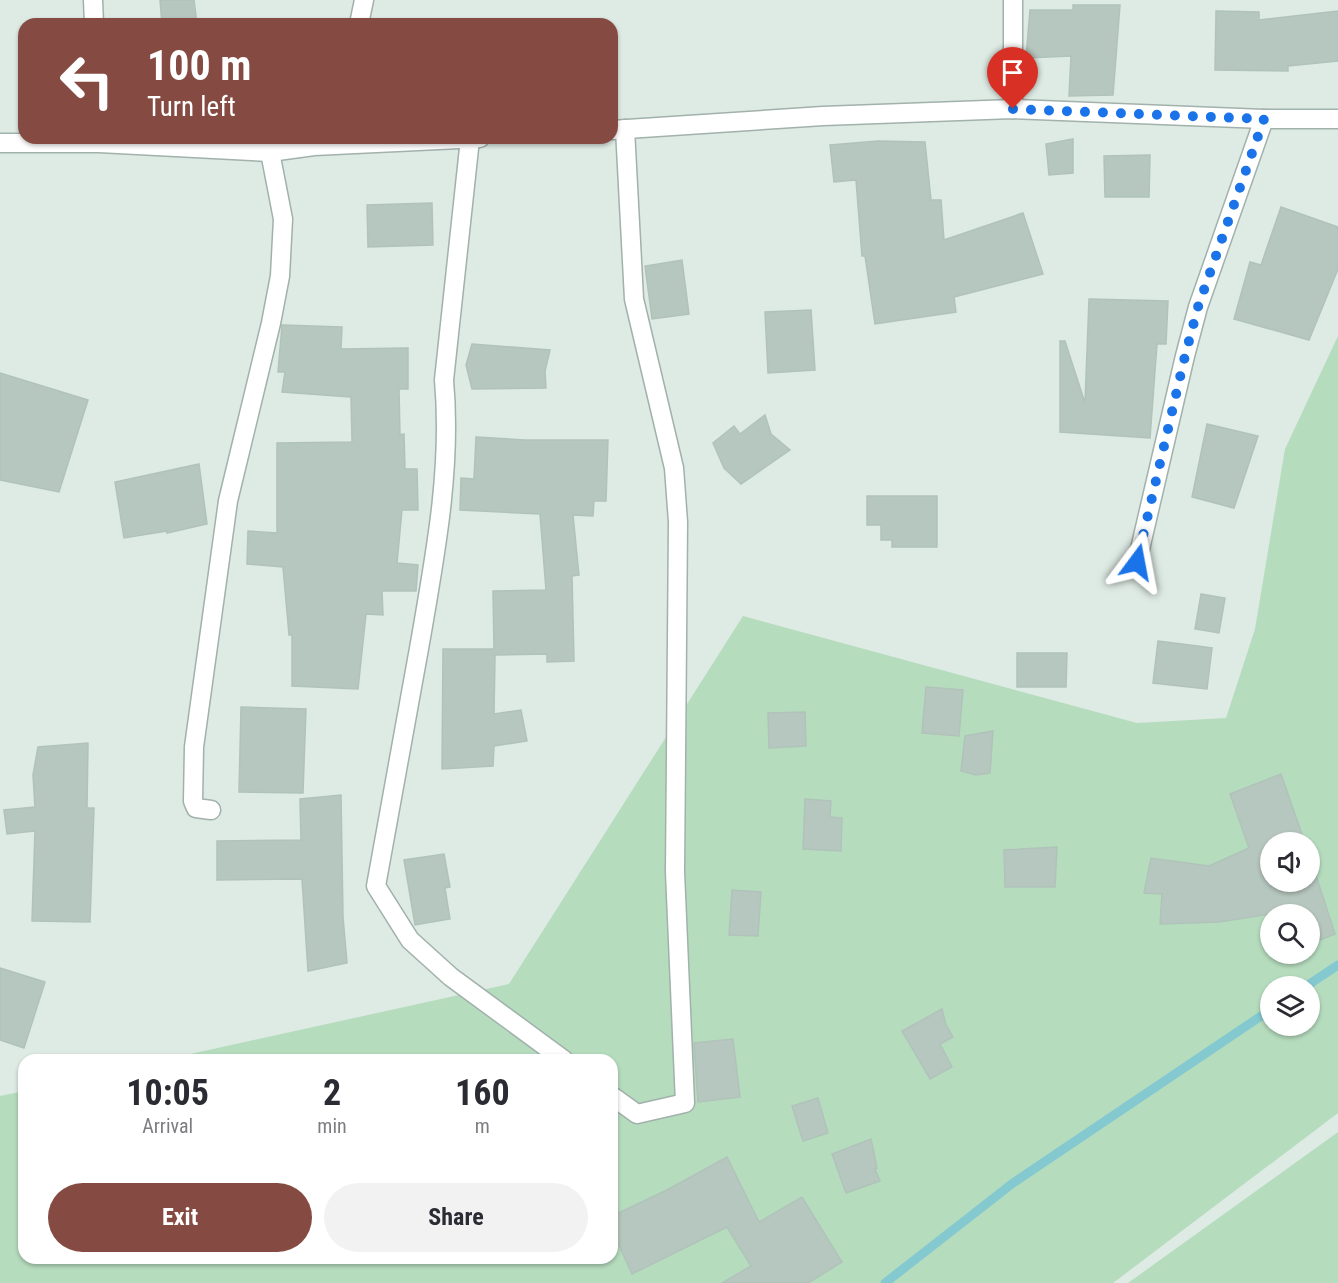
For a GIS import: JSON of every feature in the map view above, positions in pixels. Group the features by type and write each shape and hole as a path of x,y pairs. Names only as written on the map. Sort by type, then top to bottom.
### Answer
{"street":[{"path":"93,0 94,18"},
{"path":"361,18 364,0"},
{"path":"1012,0 1013,109"},
{"path":"618,1100 637,1114 685,1103 675,872 678,522 674,468 634,299 619,129 823,116 1013,109 1264,119 1338,119"},
{"path":"1137,562 1195,317 1264,119"},
{"path":"0,143 18,142"},
{"path":"155,144 270,152 307,144"},
{"path":"469,144 444,380 445,470 432,576 376,886 410,940 451,977 556,1054"},
{"path":"211,810 196,808 193,801 194,747 228,501 271,323 280,276 282,219 270,152"}],"green space":[{"path":"1338,336 1338,1113 1113,1283 0,1283 0,1096 18,1092 18,1264 618,1264 618,1054 190,1054 509,984 743,616 1137,723 1226,718 1255,629 1285,449"},
{"path":"1338,1132 1338,1283 1128,1283"}],"building":[{"path":"160,0 194,0 196,18 162,18"},
{"path":"1073,5 1120,5 1113,95 1069,96 1071,56 1026,58 1030,10 1073,10"},
{"path":"1216,11 1259,12 1259,20 1338,11 1338,61 1288,66 1288,71 1215,70"},
{"path":"1073,139 1073,173 1049,175 1046,144"},
{"path":"878,141 925,142 931,200 941,200 944,240 1023,213 1043,274 954,297 956,312 875,324 865,256 862,256 856,180 834,182 830,145"},
{"path":"1150,155 1149,197 1105,197 1104,156"},
{"path":"432,203 433,245 368,247 367,205"},
{"path":"1281,207 1338,227 1338,269 1309,340 1234,319 1250,262 1261,265"},
{"path":"682,260 689,314 652,319 645,266"},
{"path":"1089,299 1168,301 1166,344 1157,344 1150,438 1060,432 1060,341 1065,341 1085,403"},
{"path":"811,310 815,370 768,373 765,312"},
{"path":"282,325 342,327 341,349 408,348 408,389 399,389 400,435 404,434 405,469 417,469 418,510 402,510 397,563 418,565 416,591 382,591 383,615 366,614 358,689 292,686 292,635 289,635 283,567 247,564 248,531 277,533 277,443 352,442 351,397 282,392 285,372 278,372"},
{"path":"472,344 550,350 545,371 546,388 472,389 466,365"},
{"path":"0,373 88,400 59,492 0,480"},
{"path":"765,415 771,434 790,450 741,484 724,468 713,443 734,426 740,434"},
{"path":"1207,424 1258,436 1234,508 1192,497"},
{"path":"476,437 525,440 608,440 606,501 594,501 593,516 573,515 579,575 572,576 574,661 547,662 547,654 495,655 494,714 521,710 527,741 494,746 493,766 442,769 443,649 494,649 493,591 546,590 540,514 460,510 461,478 474,479"},
{"path":"199,464 207,524 167,533 167,531 124,538 115,482"},
{"path":"867,496 937,496 937,547 892,547 892,540 881,540 881,525 867,525"},
{"path":"1201,594 1225,598 1219,633 1195,629"},
{"path":"1158,641 1212,648 1207,689 1153,683"},
{"path":"1017,653 1067,653 1066,687 1017,687"},
{"path":"926,687 963,690 959,736 922,733"},
{"path":"241,707 306,709 303,793 239,792"},
{"path":"805,712 806,746 769,748 768,713"},
{"path":"993,731 990,773 976,775 961,771 965,736"},
{"path":"88,743 87,808 94,808 90,922 32,921 35,831 7,834 4,810 35,807 33,775 38,747"},
{"path":"1281,774 1301,832 1260,832 1260,892 1320,892 1320,888 1335,934 1320,940 1320,904 1260,904 1260,916 1219,922 1160,924 1162,894 1144,893 1151,858 1209,866 1249,848 1230,794"},
{"path":"341,795 343,917 347,963 308,971 302,879 217,880 217,841 301,840 300,799"},
{"path":"805,799 831,801 830,817 842,818 841,851 803,849"},
{"path":"1057,847 1055,887 1005,887 1004,850"},
{"path":"444,854 450,887 445,888 450,919 415,925 404,860"},
{"path":"732,890 761,892 758,936 729,935"},
{"path":"0,968 45,982 24,1048 0,1040"},
{"path":"942,1009 946,1025 953,1037 940,1044 952,1067 930,1079 902,1031"},
{"path":"733,1039 740,1097 698,1102 694,1043"},
{"path":"818,1098 828,1133 803,1141 792,1106"},
{"path":"871,1139 877,1168 875,1169 880,1181 846,1193 832,1154"},
{"path":"727,1157 759,1222 802,1197 842,1262 808,1283 722,1283 751,1266 727,1227 632,1274 618,1243 618,1213 667,1190"}],"waterway":[{"path":"1320,977 1338,965"},
{"path":"885,1283 1013,1183 1260,1017"}],"route":[{"path":"1013,109 1264,119 1198,307 1137,562"}]}
